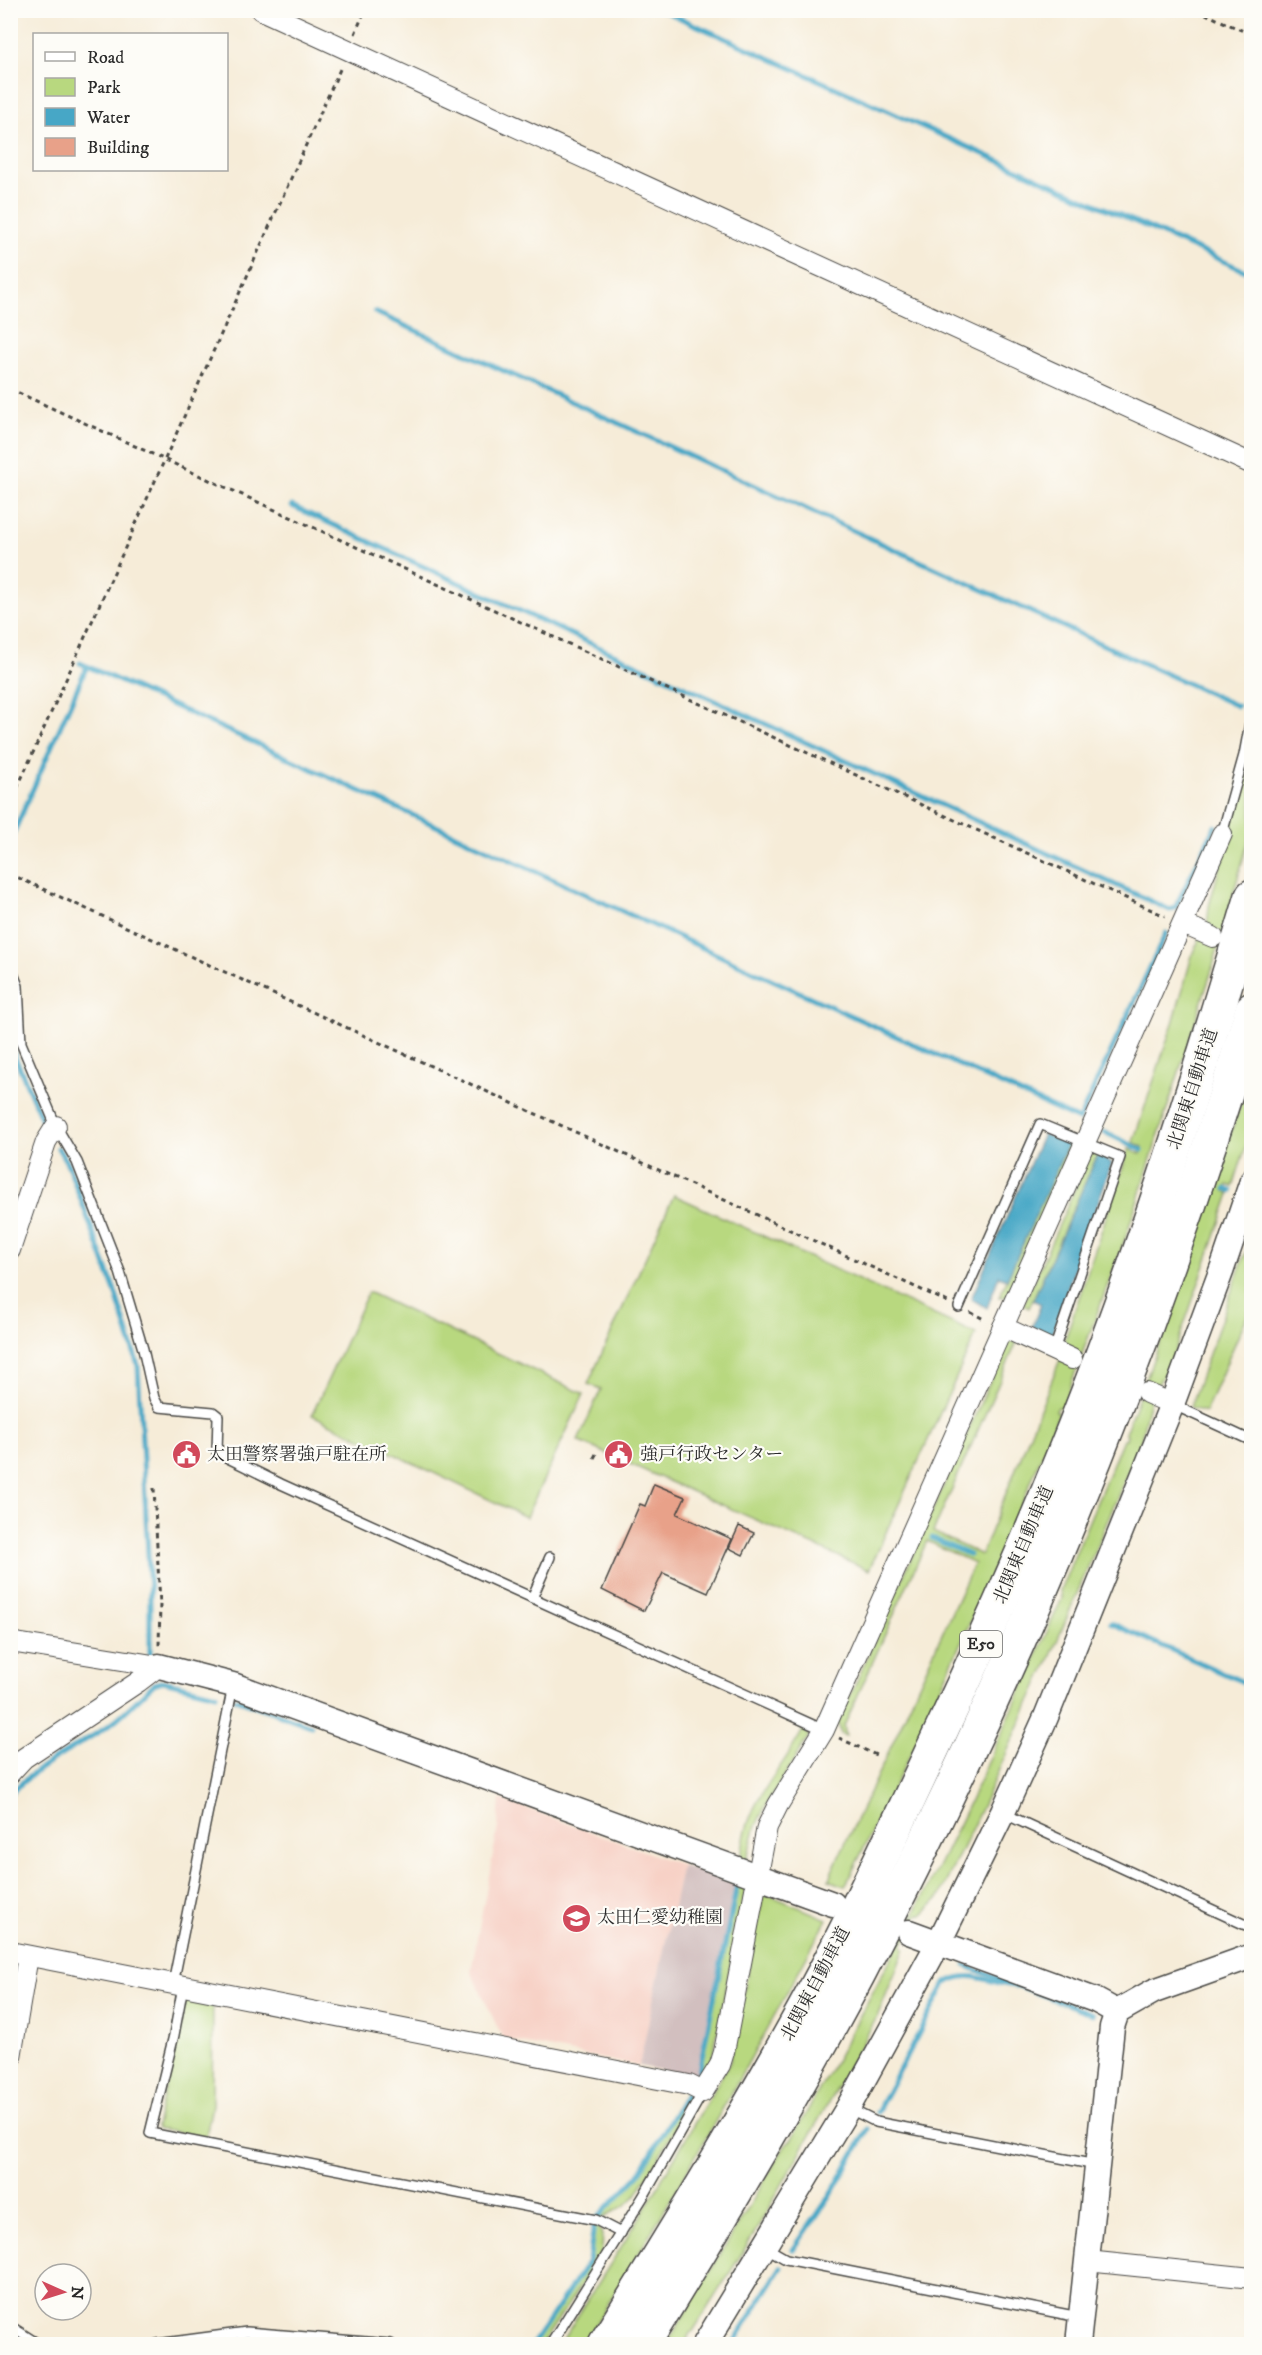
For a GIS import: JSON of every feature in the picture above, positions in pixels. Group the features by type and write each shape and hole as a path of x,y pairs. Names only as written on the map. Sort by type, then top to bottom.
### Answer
{"highway":[{"name":"北関東自動車道","path":"605,2344 756,2094 827,1965 893,1835 1020,1557 1089,1388 1155,1203 1217,1015 1251,896"},
{"name":"北関東自動車道","path":"643,2344 783,2111 858,1974 993,1697 1119,1397 1182,1223 1251,1009"}],"street":[{"path":"261,10 1251,464"},
{"path":"10,2063 19,1954 689,2085 703,2092 720,2065 724,2052 767,1827 778,1804 824,1730 1222,834"},
{"path":"1183,924 1213,937"},
{"path":"10,1250 46,1142 56,1126"},
{"path":"705,2344 848,2108 939,1942 1003,1812 1059,1685 1172,1404 1222,1269 1251,1181"},
{"path":"1003,1327 1072,1359"},
{"path":"1147,1393 1172,1404"},
{"path":"10,1642 159,1666 233,1685 833,1904"},
{"path":"10,1773 24,1758 159,1666"},
{"path":"909,1932 1095,2000 1117,2013"},
{"path":"1078,2344 1079,2317 1112,2027 1117,2013 1154,1991 1251,1956"},
{"path":"1087,2261 1251,2278"}],"lane":[{"path":"1222,834 1244,755 1251,712"},
{"path":"10,966 18,986 21,1043 56,1126 77,1162 120,1272 144,1349 154,1398 159,1407 213,1412 218,1416 217,1452 281,1484 824,1730"},
{"path":"959,1307 1041,1124 1120,1157 1054,1350"},
{"path":"1172,1404 1251,1441"},
{"path":"532,1598 550,1557"},
{"path":"233,1685 178,1985 174,2035 150,2133 596,2220 621,2233"},
{"path":"1003,1812 1251,1928"},
{"path":"551,2344 643,2198 703,2092"},
{"path":"848,2108 876,2122 1098,2165"},
{"path":"765,2247 786,2259 1079,2317"},
{"path":"10,2326 38,2344"},
{"path":"157,2344 247,2332 391,2344"}],"path":[{"path":"10,804 166,460 365,10"},
{"path":"1197,10 1251,35"},
{"path":"10,389 1183,924"},
{"path":"10,874 1003,1327"},
{"path":"594,1458 598,1450"},
{"path":"154,1488 160,1604 159,1666"},
{"path":"824,1730 878,1756"}],"shaded area":[{"name":"太田仁愛幼稚園","path":"500,1799 682,1865 639,2066 503,2039 471,1971 498,1828"},
{"path":"682,1865 737,1885 698,2077 639,2066"}],"green space":[{"path":"1251,753 1251,831 1211,973 1126,1236 1062,1408 1058,1407 1056,1411 1059,1413 1012,1528 917,1741 845,1886 829,1880 832,1871 974,1563 927,1541 844,1726 846,1736 841,1734 838,1723 1008,1341 1017,1342 933,1532 981,1555 1059,1362 1067,1348 1065,1339 1129,1149 1141,1154 1143,1147 1133,1142 1174,1020 1193,952 1207,925 1209,906"},
{"path":"1251,1072 1251,1130 1233,1187 1228,1185 1225,1191 1230,1194 1170,1365 1154,1392 1141,1441 1050,1658 980,1811 938,1899 922,1915 918,1914 902,1946 905,1948 877,2017 751,2239 685,2344 667,2344 785,2146 791,2140 850,2034 926,1891 990,1759 1062,1598 1060,1591 1123,1439 1126,1439 1125,1433 1169,1318"},
{"path":"1068,1144 1074,1146 1007,1297 999,1297"},
{"path":"1092,1151 1098,1154 1029,1308 1023,1305"},
{"path":"674,1195 976,1334 869,1570 578,1441 601,1389 588,1384"},
{"path":"1251,1237 1251,1307 1205,1412 1190,1407"},
{"path":"368,1292 584,1394 526,1517 312,1415"},
{"path":"804,1728 809,1736 767,1803 756,1826 746,1861 741,1859 744,1838 756,1804"},
{"path":"737,1885 745,1887 745,1891 710,2069 698,2077"},
{"path":"769,1895 827,1919 708,2134 647,2240 583,2344 560,2344 640,2217 730,2062 763,1896"},
{"path":"186,1993 213,2001 212,2105 206,2137 157,2129 156,2126 179,2035"},
{"path":"686,2094 690,2099 690,2104 636,2195 626,2205 602,2218 598,2217 638,2176"},
{"path":"594,2225 598,2226 602,2236 601,2255 542,2344 533,2344 589,2261"}],"water":[{"path":"1043,1134 1068,1144 1007,1279 999,1276 987,1308 971,1299"},
{"path":"1098,1154 1112,1163 1051,1336 1032,1327 1041,1304 1033,1300"}],"building":[{"path":"654,1484 685,1497 677,1514 732,1539 708,1593 663,1573 644,1611 602,1590 640,1504 645,1506"},
{"path":"739,1526 754,1533 743,1555 729,1548"}],"waterway":[{"path":"662,10 1252,274"},
{"path":"375,312 1237,706"},
{"path":"292,506 1170,910 1175,908 1215,826"},
{"path":"80,663 1079,1120 1166,933"},
{"path":"10,841 87,666"},
{"path":"10,1045 42,1120"},
{"path":"1104,1132 1142,1150"},
{"path":"58,1148 68,1165 114,1288 138,1366 150,1591 150,1660"},
{"path":"1226,1189 1231,1191"},
{"path":"932,1538 969,1555"},
{"path":"1111,1623 1252,1686"},
{"path":"10,1794 43,1766 112,1723 154,1684 163,1681 216,1694"},
{"path":"236,1699 311,1726"},
{"path":"698,2077 738,1881 734,1879"},
{"path":"966,1966 1093,2014"},
{"path":"877,2112 945,1984 954,1979 971,1977 1016,1986"},
{"path":"598,2217 638,2176 686,2094"},
{"path":"793,2250 830,2196 868,2129"},
{"path":"533,2344 589,2261 594,2225"},
{"path":"733,2344 781,2267"}],"place":[{"name":"太田警察署強戸駐在所","path":"186,1455"},
{"name":"強戸行政センター","path":"619,1455"},
{"name":"太田仁愛幼稚園","path":"576,1918"}]}
